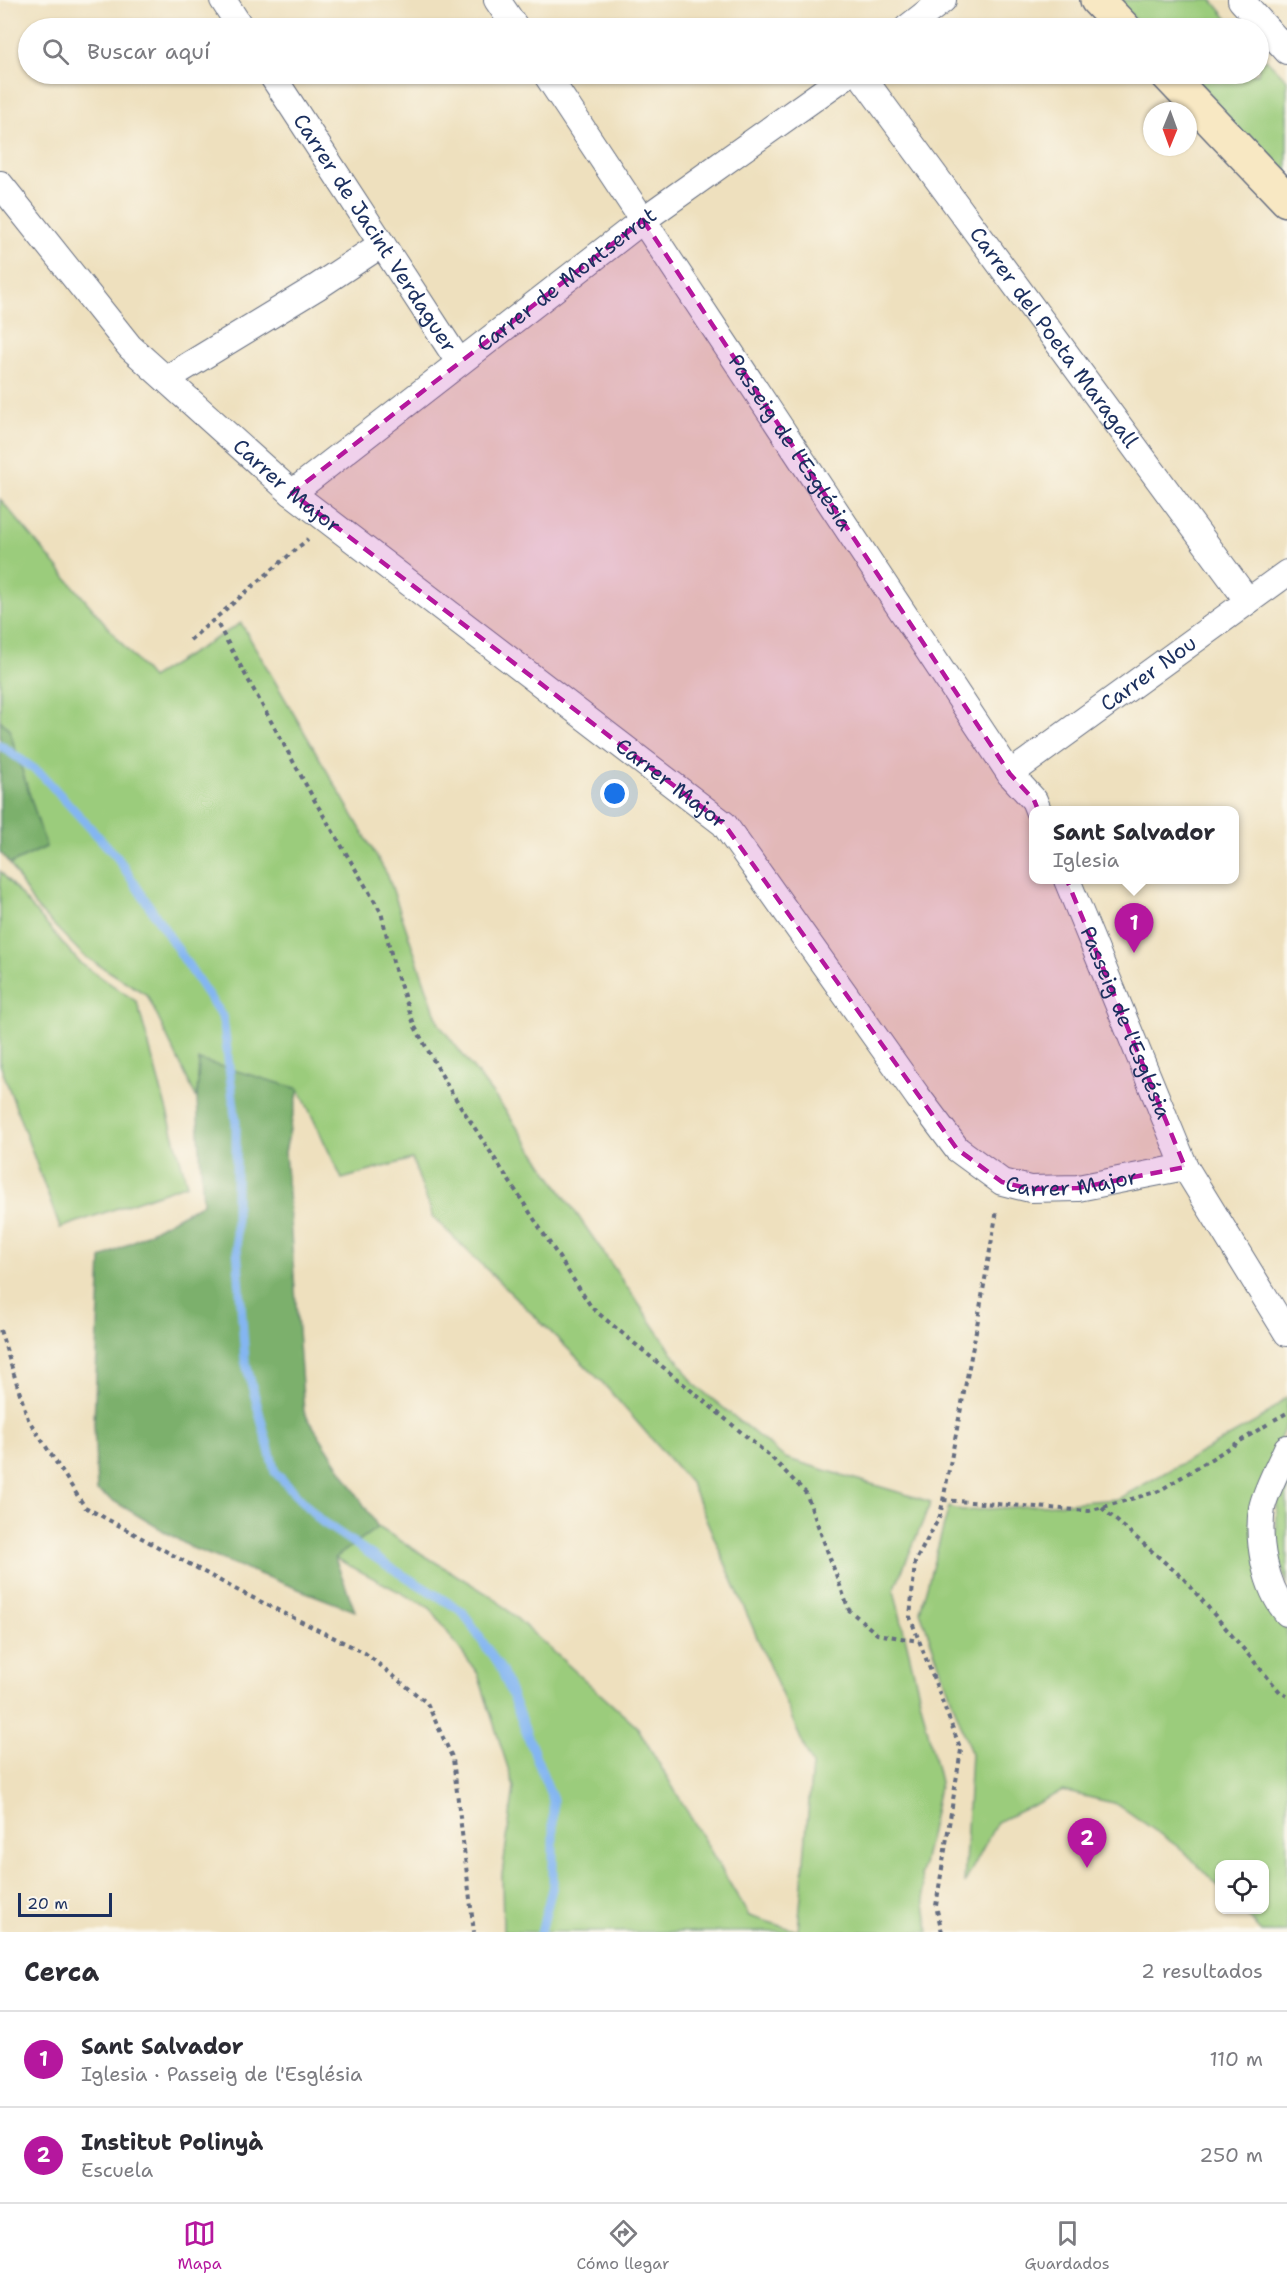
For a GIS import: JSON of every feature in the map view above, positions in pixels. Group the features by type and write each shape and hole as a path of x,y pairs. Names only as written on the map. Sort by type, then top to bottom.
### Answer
{"street":[{"path":"223,0 235,18"},
{"path":"497,0 509,18"},
{"path":"1098,0 1115,18"},
{"path":"1241,0 1257,18"},
{"path":"919,18 938,2"},
{"path":"1269,31 1287,51"},
{"name":"Carrer de Jacint Verdaguer","path":"278,84 459,362"},
{"name":"Passeig de l'Església","path":"553,84 1010,774 1034,800 1036,806"},
{"name":"Carrer de Montserrat","path":"292,493 643,220 834,84"},
{"name":"Carrer del Poeta Maragall","path":"867,84 1248,601"},
{"path":"1177,84 1287,200"},
{"name":"Carrer Major","path":"0,184 130,347 292,493 724,824 957,1149 1002,1182 1030,1189 1078,1188 1185,1167"},
{"path":"166,380 318,287 382,244"},
{"name":"Carrer Nou","path":"1010,774 1287,573"},
{"name":"Passeig de l'Església","path":"1069,884 1185,1167"},
{"path":"1185,1167 1287,1333"},
{"path":"1287,1448 1262,1506 1261,1554 1279,1604 1287,1613"}],"path":[{"path":"190,640 329,521"},
{"path":"218,625 310,793 381,912 395,970 415,1027 450,1090 592,1308 771,1457 806,1493 849,1610 877,1634 919,1641"},
{"path":"942,1932 936,1906 961,1750 910,1617 915,1562 940,1516 1002,1182"},
{"path":"0,1330 28,1419 85,1507 235,1589 365,1653 427,1703 453,1759 474,1932"},
{"path":"943,1500 1089,1511 1159,1491 1287,1413"},
{"path":"1101,1507 1184,1579 1280,1692 1287,1696"}],"highlighted area":[{"path":"643,220 1010,774 1034,800 1185,1167 1078,1188 1030,1189 1002,1182 957,1149 724,824 292,493"}],"green space":[{"path":"1116,0 1212,0 1227,18 1133,18"},
{"path":"1269,62 1287,80 1287,180 1196,84 1269,84"},
{"path":"0,499 151,678 241,623 388,876 439,1024 505,1110 694,1384 785,1458 931,1502 894,1590 940,1782 921,1875 929,1932 503,1932 502,1875 514,1787 478,1674 430,1608 335,1558 378,1527 494,1598 638,1728 749,1916 798,1931 812,1765 691,1484 602,1382 433,1217 412,1159 342,1179 299,1089 199,1061 197,1099 147,995 84,956 35,906 10,864 46,847 9,729 0,720"},
{"path":"0,720 9,729 46,847 10,864 0,852"},
{"path":"0,871 80,963 137,1002 187,1184 60,1228 0,1064"},
{"path":"199,1060 299,1089 285,1152 304,1412 378,1527 335,1558 355,1611 192,1548 97,1491 94,1423 101,1259 203,1203 197,1099"},
{"path":"1287,1397 1287,1422 1251,1508 1261,1591 1271,1614 1287,1630 1287,1932 1262,1932 1245,1914 1269,1914 1269,1860 1215,1860 1215,1883 1184,1851 1117,1804 1063,1791 997,1822 964,1884 971,1753 920,1611 949,1507 962,1511 1118,1499 1259,1420"},
{"path":"1287,1481 1287,1587 1276,1547 1277,1503"}],"waterway":[{"path":"0,745 41,774 117,857 223,1018 236,1124 236,1234 245,1360 275,1472 321,1521 385,1564 462,1611 502,1671 553,1800 553,1885 541,1932"}],"place":[{"name":"Sant Salvador","path":"1134,953"},
{"name":"Institut Polinyà","path":"1087,1868"}]}
